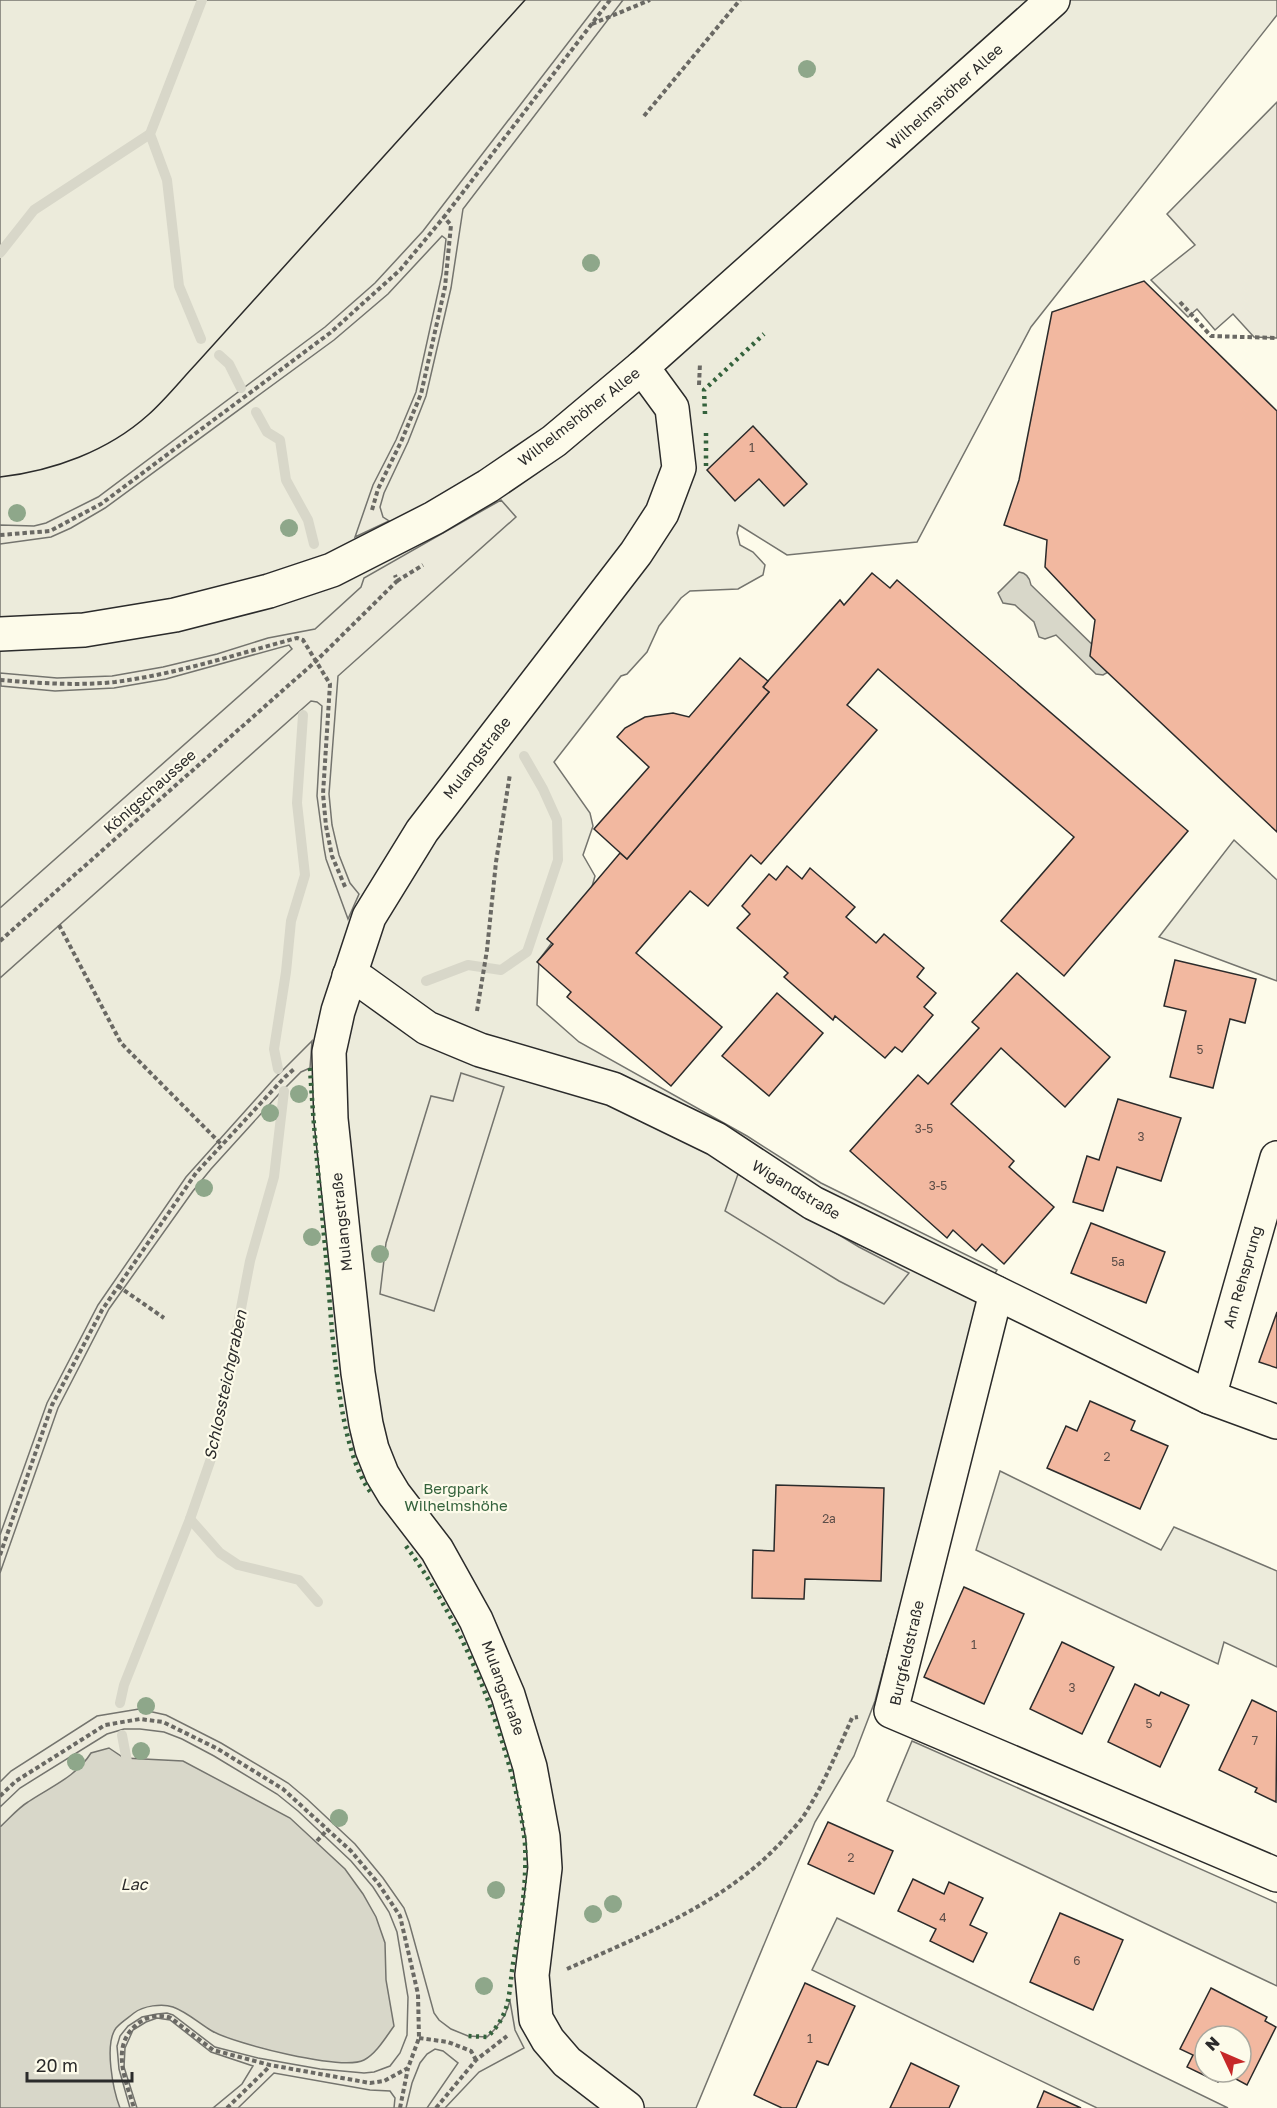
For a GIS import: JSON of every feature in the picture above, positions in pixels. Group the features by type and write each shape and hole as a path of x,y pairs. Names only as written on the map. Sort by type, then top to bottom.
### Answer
{"street":[{"name":"Wilhelmshöher Allee","path":"0,634 84,630 175,615 269,591 332,570 434,518 554,441 642,367 1053,0"},
{"name":"Mulangstraße","path":"627,2108 567,2062 548,2040 536,2019 532,1975 545,1868 543,1837 530,1767 508,1695 476,1620 437,1550 394,1494 382,1474 372,1449 357,1373 331,1119 329,1052 349,976 369,917 422,831 636,553 662,513 679,468 672,408 642,367"},
{"name":"Wigandstraße","path":"349,976 363,982 427,1028 480,1050 613,1089 716,1139 813,1203 1209,1397 1277,1422"},
{"name":"Am Rehsprung","path":"1209,1397 1277,1158"},
{"name":"Burgfeldstraße","path":"996,1293 891,1711 1277,1875"}],"path":[{"path":"0,535 50,531 101,504 330,333 400,270 444,217 610,0"},
{"path":"591,24 650,0"},
{"path":"644,116 740,0"},
{"path":"382,546 370,516 378,489 421,394 445,287 451,225 444,217"},
{"path":"1180,302 1211,336 1277,338"},
{"path":"699,392 700,360"},
{"name":"Königschaussee","path":"0,941 316,661 397,581 382,546"},
{"path":"0,680 58,684 113,682 165,673 297,638 303,640 330,684 323,794 332,856 351,900 369,917"},
{"path":"481,988 496,862 512,763"},
{"path":"59,925 122,1043 222,1145"},
{"path":"0,1555 52,1405 102,1310 196,1173 285,1077 311,1055 329,1052"},
{"path":"118,1286 164,1318"},
{"path":"564,1971 668,1923 725,1889 771,1854 802,1818 834,1761 852,1718 891,1711"},
{"path":"0,1796 16,1781 105,1725 140,1719 163,1722 218,1749 283,1789 351,1851 378,1883 400,1916 418,1994 419,2038 408,2068 400,2108"},
{"path":"317,1841 328,1829"},
{"path":"134,2108 122,2067 121,2046 131,2028 144,2019 165,2016 171,2018 213,2050 270,2065 370,2083 384,2081 408,2068"},
{"path":"435,2108 476,2060 515,2030 536,2019"},
{"path":"419,2038 448,2042 471,2051 476,2060"},
{"path":"227,2108 270,2065"}],"green space":[{"name":"Bergpark Wilhelmshöhe","path":"0,0 1277,0 1277,15 1031,327 917,542 787,555 739,525 737,533 740,545 753,552 765,565 763,575 738,589 690,591 681,598 659,626 647,652 627,674 621,676 554,762 590,813 593,826 583,855 595,876 591,890 539,960 537,1005 579,1042 747,1136 821,1183 997,1270 983,1294 875,1701 854,1756 815,1822 696,2108 0,2108"},
{"path":"1234,840 1277,880 1277,981 1159,937"},
{"path":"1000,1471 1161,1550 1174,1527 1277,1571 1277,1667 1224,1642 1218,1664 976,1550"},
{"path":"912,1741 1277,1903 1277,1986 887,1801"},
{"path":"837,1918 1228,2108 1097,2108 812,1970"}],"shaded area":[{"path":"601,0 623,0 463,209 451,288 426,396 380,507 383,517 389,521 355,537 373,485 396,440 416,392 442,274 446,239 442,236 388,294 334,340 105,508 51,537 0,544 0,525 34,526 46,523 98,497 325,327 375,283 423,231"},
{"path":"1277,102 1277,338 1254,337 1233,314 1215,330 1197,309 1188,317 1151,280 1195,245 1167,214"},
{"path":"501,500 516,517 338,676 329,794 332,825 339,855 350,883 359,894 348,919 324,848 317,796 322,706 311,701 0,978 0,908 292,649 289,645 166,679 114,688 55,691 1,686 0,673 57,678 112,676 163,667 217,654 268,638 315,629 361,587 364,578"},
{"path":"312,1041 310,1068 301,1072 278,1095 211,1169 109,1309 58,1408 0,1573 0,1535 47,1403 98,1305 186,1177 273,1080"},
{"path":"461,1073 504,1087 434,1311 380,1294 386,1243 431,1096 453,1101"},
{"path":"738,1174 859,1247 909,1273 884,1304 839,1281 725,1211"},
{"path":"139,1709 166,1715 221,1743 288,1783 307,1799 355,1844 404,1908 434,2013 439,2020 451,2029 468,2036 487,2037 505,2015 510,2001 515,2030 524,2048 479,2072 445,2108 427,2108 458,2063 443,2051 435,2049 427,2054 420,2063 406,2108 394,2108 395,2098 390,2091 370,2090 274,2073 238,2108 213,2108 242,2084 253,2066 211,2052 170,2020 157,2018 133,2030 125,2048 124,2067 137,2108 130,2108 119,2069 117,2046 120,2036 128,2026 142,2017 167,2013 173,2015 215,2047 258,2058 320,2069 364,2073 390,2066 400,2053 407,2035 408,1997 397,1932 389,1912 373,1887 351,1861 277,1794 182,1739 164,1732 140,1729 124,1729 107,1734 20,1788 0,1807 0,1782 11,1771 97,1716"}],"water":[{"path":"1019,572 1028,576 1031,585 1105,657 1110,671 1103,675 1096,674 1056,635 1045,639 1039,637 1034,622 1015,605 1003,603 998,593"},
{"name":"Lac","path":"109,1748 124,1758 183,1761 290,1818 345,1869 376,1917 385,1943 386,1980 394,2026 373,2054 364,2060 334,2062 264,2049 212,2031 173,2007 153,2006 134,2013 116,2028 112,2035 111,2067 120,2108 0,2108 0,1827 24,1804 78,1769 91,1753"}],"building":[{"path":"1144,281 1277,411 1277,832 1090,656 1095,620 1045,567 1047,540 1004,525 1019,480 1052,312"},
{"path":"753,426 807,484 784,506 759,479 735,501 707,470"},
{"path":"872,573 890,588 897,580 1188,831 1064,976 1001,921 1074,837 878,669 847,705 877,730 761,864 751,855 708,906 690,891 636,953 722,1027 671,1086 567,997 571,992 537,962 553,944 547,939 620,853 627,859 769,692 763,687 768,681 840,600 844,605"},
{"path":"740,658 768,681 763,687 769,692 627,859 594,829 649,767 617,737 625,728 645,717 673,713 689,717"},
{"path":"787,866 802,879 810,868 855,907 846,917 876,943 884,934 924,968 917,977 936,993 924,1007 933,1015 902,1052 895,1047 885,1058 835,1016 833,1020 784,977 788,973 737,928 750,914 742,906 769,874 776,880"},
{"path":"1175,960 1256,979 1245,1023 1230,1019 1213,1088 1170,1077 1186,1011 1164,1006"},
{"path":"1017,973 1110,1057 1065,1107 1001,1048 951,1104 1014,1161 1009,1167 1054,1207 1004,1264 982,1244 976,1251 953,1230 947,1238 850,1151 918,1075 928,1084 979,1028 972,1022"},
{"path":"777,993 823,1033 769,1096 722,1056"},
{"path":"1118,1099 1181,1118 1161,1181 1117,1167 1103,1211 1073,1202 1087,1156 1099,1160"},
{"path":"1091,1223 1165,1252 1146,1303 1071,1273"},
{"path":"1277,1312 1277,1368 1259,1362"},
{"path":"1090,1401 1135,1421 1131,1430 1168,1446 1140,1509 1047,1468 1066,1426 1077,1431"},
{"path":"776,1485 884,1488 881,1581 805,1579 804,1599 752,1598 753,1550 774,1551"},
{"path":"964,1587 1024,1614 984,1704 924,1677"},
{"path":"1062,1642 1114,1667 1082,1734 1030,1709"},
{"path":"1135,1684 1159,1696 1161,1692 1189,1705 1160,1767 1108,1742"},
{"path":"1252,1700 1277,1712 1276,1802 1255,1792 1257,1788 1219,1770"},
{"path":"828,1822 893,1851 874,1894 808,1864"},
{"path":"913,1879 944,1894 949,1882 983,1898 970,1925 987,1933 973,1962 930,1941 936,1929 898,1911"},
{"path":"1060,1913 1123,1940 1093,2010 1030,1982"},
{"path":"805,1983 855,2006 828,2065 817,2061 796,2108 782,2108 754,2095"},
{"path":"1211,1988 1267,2017 1265,2021 1276,2027 1253,2073 1253,2024 1193,2024 1193,2055 1180,2049"},
{"path":"1193,2055 1193,2070 1187,2067"},
{"path":"911,2063 959,2086 949,2108 890,2108"},
{"path":"1044,2091 1081,2108 1037,2108"}],"waterway":[{"name":"Schlossteichgraben","path":"201,339 179,286 167,180 150,134 202,0"},
{"path":"0,253 34,210 150,134"},
{"name":"Schlossteichgraben","path":"219,355 229,364 241,388"},
{"name":"Schlossteichgraben","path":"256,412 267,432 280,440 286,480 308,520 314,544"},
{"name":"Schlossteichgraben","path":"278,1069 274,1049 291,921 305,875 297,803 303,715"},
{"path":"426,981 468,965 501,970 527,952 558,860 557,820 524,756"},
{"name":"Schlossteichgraben","path":"120,1703 124,1685 190,1519 214,1450 250,1261 274,1177 284,1091"},
{"path":"190,1519 220,1553 238,1565 299,1580 318,1602"},
{"path":"122,1735 129,1772"}],"tram line":[{"path":"0,477 40,470 79,457 115,439 148,415 525,0"}],"hedge":[{"path":"705,414 704,390 764,334"},
{"path":"706,433 706,466"},
{"path":"310,1068 338,1386 351,1449 360,1474 372,1494"},
{"path":"406,1546 437,1594 476,1670 505,1751 524,1832 524,1887 508,2000 501,2019 487,2037 468,2036"}]}
